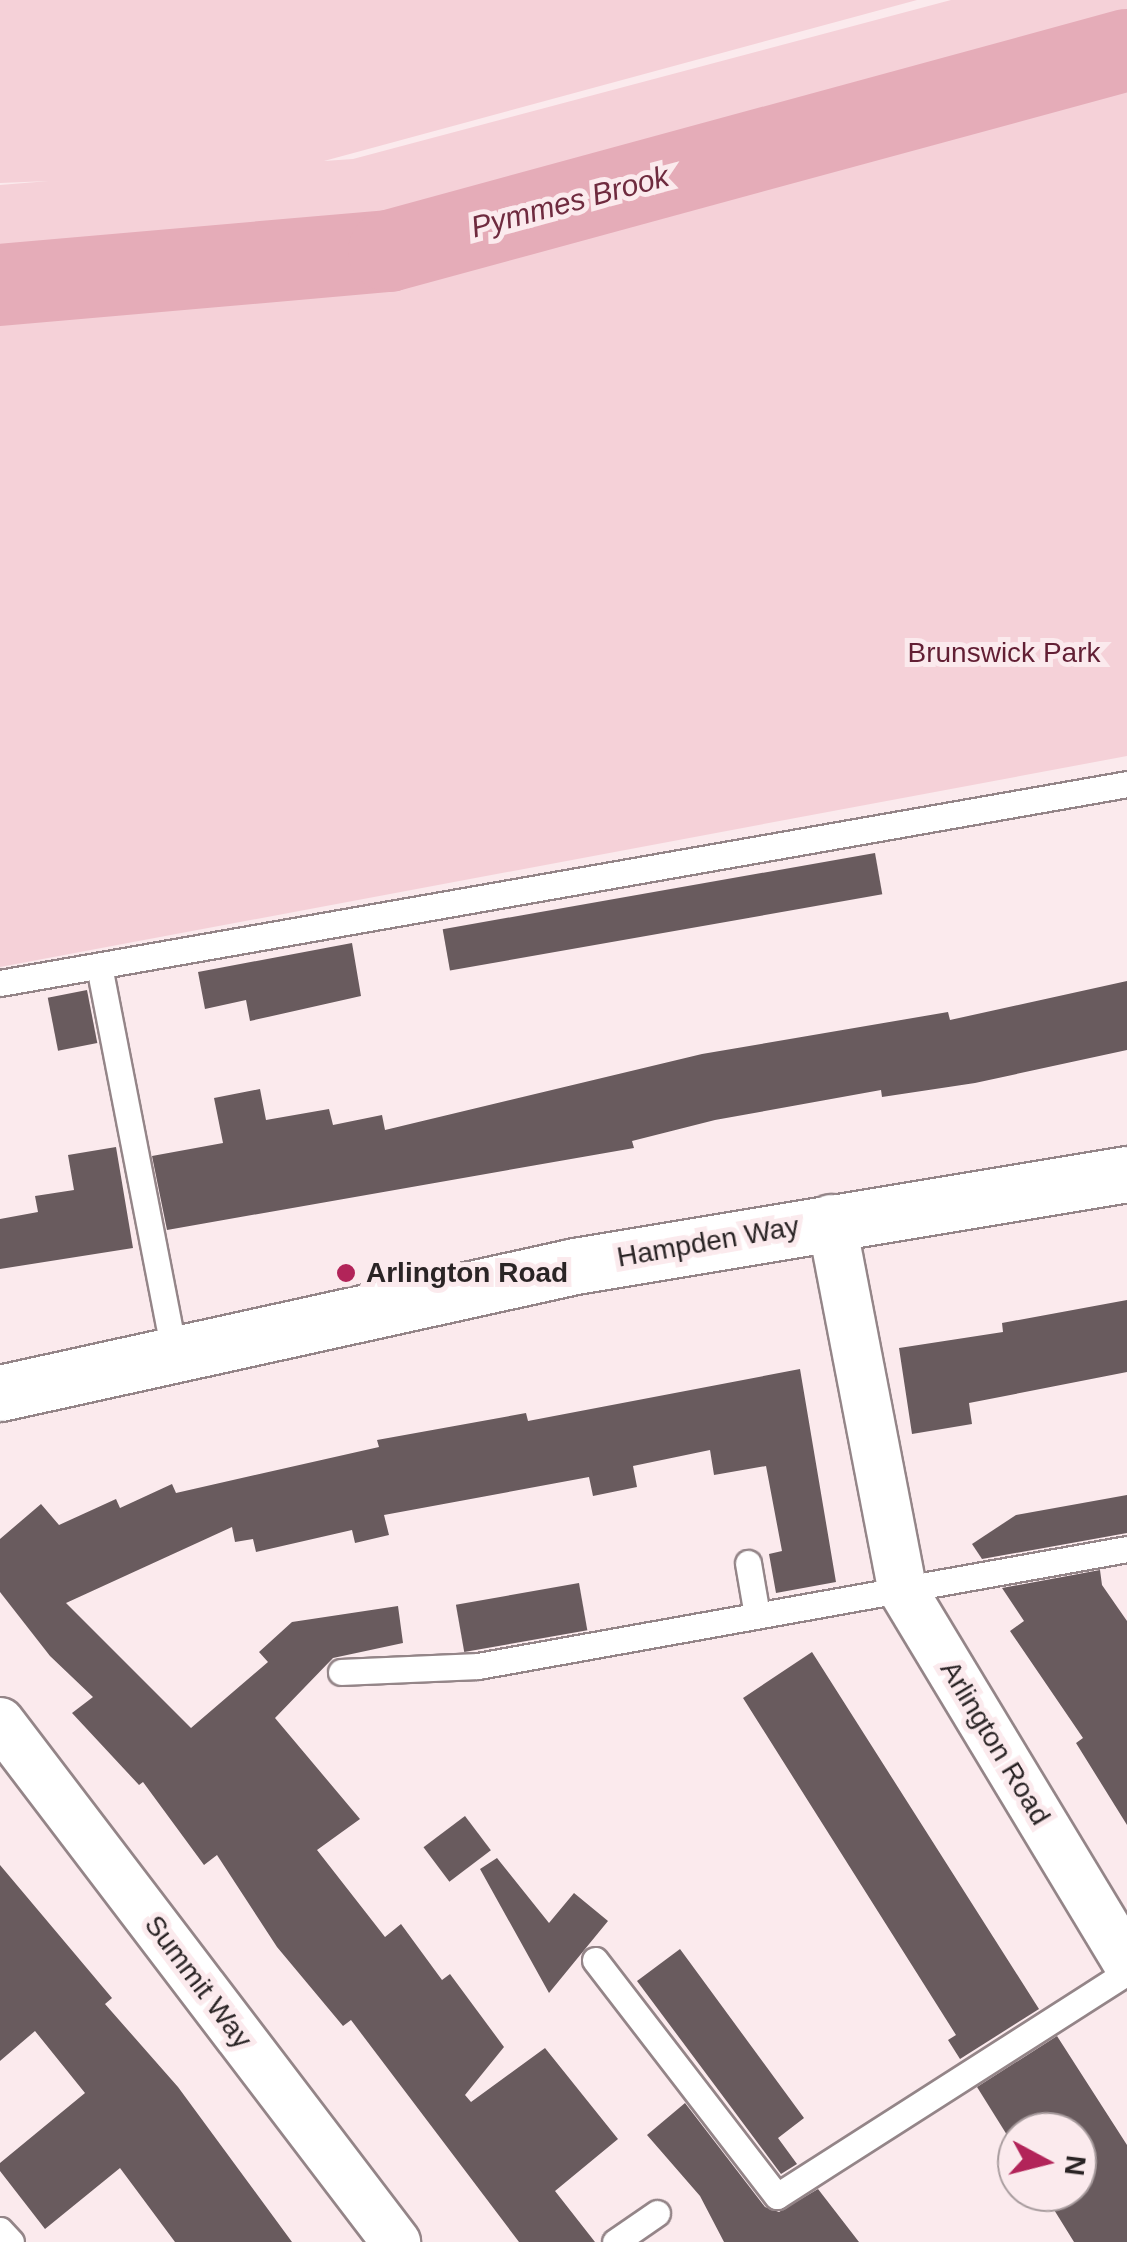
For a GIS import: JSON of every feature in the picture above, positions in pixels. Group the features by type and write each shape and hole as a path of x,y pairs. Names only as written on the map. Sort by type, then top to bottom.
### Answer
{"street":[{"name":"Hampden Way","path":"0,1393 175,1358 575,1266 831,1219 1127,1174"},
{"name":"Arlington Road","path":"831,1219 902,1589 1127,1962"},
{"name":"Summit Way","path":"0,1722 396,2242"}],"lane":[{"path":"0,983 1127,784"},
{"path":"99,966 175,1358"},
{"path":"341,1672 478,1666 1127,1550"},
{"path":"748,1563 757,1615"},
{"path":"595,1960 776,2196 1127,1972"},
{"path":"615,2242 656,2213"},
{"path":"0,2230 11,2242"}],"green space":[{"name":"Brunswick Park","path":"0,0 917,0 324,161 353,159 951,0 1127,0 1127,756 0,967 0,185 49,181 0,183"}],"building":[{"path":"875,853 882,894 450,971 443,929"},
{"path":"352,943 361,996 250,1021 246,1000 205,1009 198,972"},
{"path":"1127,981 1127,1050 975,1083 882,1097 881,1090 715,1120 632,1141 634,1148 167,1230 152,1156 223,1143 214,1098 260,1089 266,1120 329,1109 333,1125 382,1115 385,1130 702,1054 948,1012 950,1020"},
{"path":"87,990 97,1043 58,1051 48,998"},
{"path":"116,1147 133,1248 0,1269 0,1219 38,1212 35,1196 74,1190 68,1155"},
{"path":"1127,1300 1127,1372 969,1403 972,1424 912,1434 899,1348 1003,1332 1002,1323"},
{"path":"800,1369 836,1582 776,1593 769,1554 782,1551 766,1466 714,1475 710,1450 633,1466 637,1487 593,1496 589,1477 384,1515 389,1535 355,1543 352,1530 256,1552 253,1539 235,1542 232,1527 66,1603 191,1728 268,1662 259,1652 292,1622 398,1606 403,1643 333,1658 275,1718 360,1819 317,1850 385,1937 401,1924 442,1980 450,1974 504,2047 465,2095 471,2102 545,2048 618,2139 555,2191 595,2242 519,2242 351,2020 343,2026 277,1947 217,1855 204,1865 143,1782 139,1785 72,1713 93,1697 50,1656 0,1592 0,1539 41,1504 59,1525 116,1499 120,1508 172,1484 176,1493 379,1447 377,1440 526,1413 528,1421"},
{"path":"1127,1495 1127,1533 982,1559 972,1544 1016,1515"},
{"path":"1100,1570 1102,1585 1127,1621 1127,1825 1076,1743 1083,1738 1010,1631 1024,1621 1002,1588"},
{"path":"579,1583 587,1630 464,1652 456,1605"},
{"path":"812,1652 1039,2009 960,2059 948,2040 956,2035 743,1698"},
{"path":"465,1816 491,1850 449,1882 423,1847"},
{"path":"497,1858 549,1923 574,1893 608,1921 549,1993 480,1869"},
{"path":"0,1865 112,1998 105,2004 178,2087 292,2242 175,2242 120,2168 45,2229 0,2171 0,2163 85,2093 35,2031 0,2061"},
{"path":"680,1949 804,2118 778,2138 797,2164 781,2174 637,1981"},
{"path":"1057,2036 1127,2145 1127,2242 1074,2242 1055,2212 1097,2212 1097,2112 997,2112 997,2119 977,2087"},
{"path":"685,2103 765,2207 779,2212 818,2189 859,2242 724,2242 700,2196 647,2135"}],"waterway":[{"name":"Pymmes Brook","path":"0,285 389,251 1127,50"}],"place":[{"name":"Arlington Road","path":"346,1273"}]}
